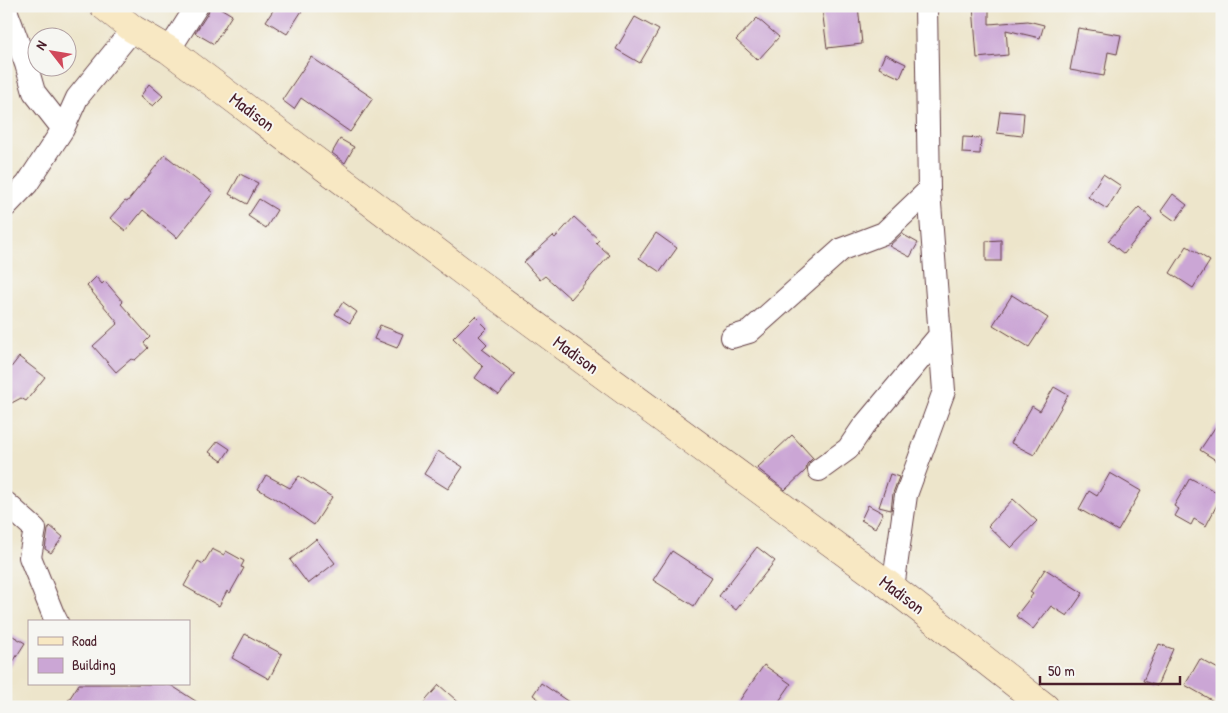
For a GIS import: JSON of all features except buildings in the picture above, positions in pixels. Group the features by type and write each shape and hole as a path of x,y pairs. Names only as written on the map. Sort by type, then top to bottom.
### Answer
{"street":[{"name":"Madison","path":"104,6 133,29 169,50 482,286 893,588 1045,707"},
{"path":"169,50 197,6"},
{"path":"893,588 906,495 944,391 929,190 926,6"},
{"path":"6,10 34,92 63,128"},
{"path":"6,206 27,184 63,128 77,98 133,29"},
{"path":"732,337 749,332 842,250 884,233 929,190"},
{"path":"819,470 848,449 874,413 940,335"},
{"path":"6,503 35,529 30,557 57,620"}]}
